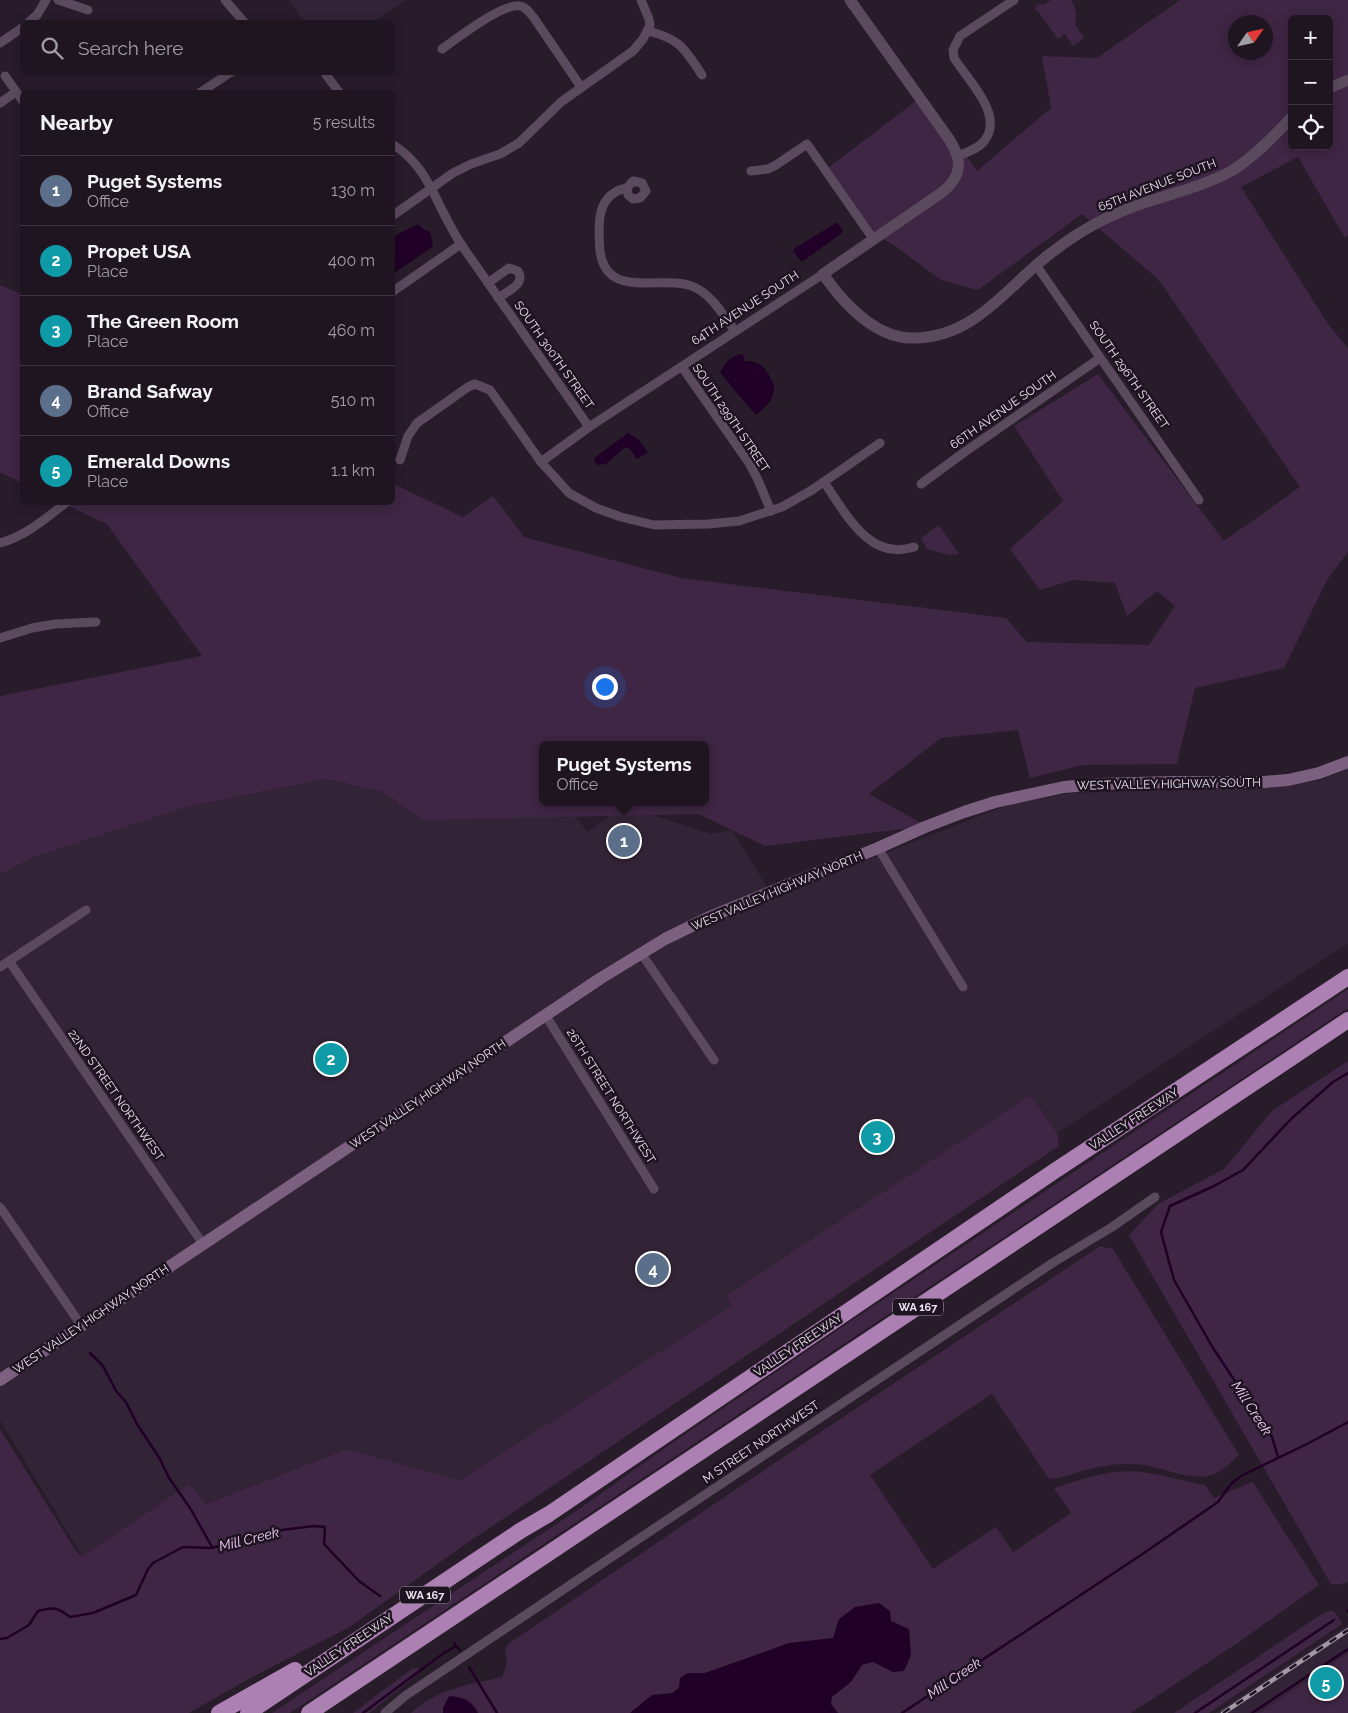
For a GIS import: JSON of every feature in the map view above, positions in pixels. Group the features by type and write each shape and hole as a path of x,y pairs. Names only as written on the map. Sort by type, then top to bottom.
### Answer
{"highway":[{"name":"VALLEY FREEWAY","path":"248,1713 520,1531 549,1514 1053,1172 1348,977"},
{"name":"WA 167","path":"309,1713 1348,1020"},
{"path":"322,1713 488,1594"},
{"path":"219,1713 299,1667 330,1658"}],"main road":[{"name":"WEST VALLEY HIGHWAY SOUTH","path":"878,848 964,812 1034,792 1100,784 1288,780 1319,773 1348,762"},
{"name":"WEST VALLEY HIGHWAY NORTH","path":"0,1380 546,1016 665,939 712,916 878,848"}],"street":[{"path":"31,20 37,15 46,0"},
{"path":"58,0 88,10"},
{"path":"225,0 242,20"},
{"path":"395,214 466,167 500,154 519,143 535,129 550,111 633,51 648,32 650,25 641,0"},
{"path":"850,0 949,139 958,156 984,142 988,134 990,115 987,105 954,58 953,50 960,36 1014,0"},
{"path":"442,49 494,14 508,7 520,6 526,8 534,18 581,88"},
{"path":"0,43 20,29"},
{"path":"648,32 668,37 676,42 686,51 702,75"},
{"path":"204,90 226,75"},
{"path":"326,75 338,90"},
{"path":"5,76 20,97"},
{"path":"1333,86 1348,80"},
{"path":"0,103 16,92"},
{"name":"65TH AVENUE SOUTH","path":"823,274 845,302 872,324 894,336 925,338 949,332 970,322 990,308 1036,264 1078,234 1111,215 1187,190 1233,170 1266,144 1288,121"},
{"path":"751,171 768,169 807,144 874,240"},
{"name":"SOUTH 300TH STREET","path":"395,146 403,151 427,178 450,227 461,244 589,427"},
{"name":"64TH AVENUE SOUTH","path":"541,462 589,427 823,274 939,195 952,183 958,171 958,156"},
{"path":"627,188 619,190 610,196 604,203 600,214 600,249 606,268 614,276 628,282 677,282 695,287 710,298 735,331"},
{"path":"395,290 461,244"},
{"name":"SOUTH 296TH STREET","path":"1036,264 1199,500"},
{"name":"SOUTH 300TH STREET","path":"488,283 509,268 518,271 521,277 519,283 498,298"},
{"name":"66TH AVENUE SOUTH","path":"921,484 1100,358"},
{"name":"SOUTH 299TH STREET","path":"682,367 749,463 771,511"},
{"path":"400,460 408,436 417,423 475,384 490,390 541,462 569,493 596,508 621,517 654,525 708,524 739,521 771,511 798,498 824,482 880,443"},
{"path":"824,482 867,539 875,544 896,551 904,551 914,547"},
{"path":"0,543 13,540 30,530 63,505"},
{"path":"0,638 32,628 55,624 96,622"},
{"path":"878,848 963,987"},
{"path":"0,967 86,910"},
{"path":"642,953 714,1060"},
{"name":"22ND STREET NORTHWEST","path":"9,961 203,1244"},
{"name":"26TH STREET NORTHWEST","path":"546,1016 654,1189"},
{"name":"M STREET NORTHWEST","path":"385,1713 405,1696 639,1538 1155,1197"},
{"path":"0,1207 81,1326"}],"shaded area":[{"path":"289,0 406,0 376,20 304,20"},
{"path":"1051,0 1071,0 1073,3 1076,12 1075,24 1084,38 1073,46 1065,34 1058,39 1038,11 1035,10 1037,4 1043,5"},
{"path":"1180,0 1348,0 1348,235 1345,238 1298,157 1241,187 1328,324 1348,348 1348,552 1327,580 1284,668 1195,688 1177,764 1083,765 1030,778 1018,730 941,738 869,794 927,826 765,846 699,814 422,820 383,792 325,779 187,807 29,859 0,875 0,696 202,656 107,524 66,505 395,505 395,485 463,517 493,496 524,537 681,578 1006,618 1027,642 1149,645 1175,606 1157,591 1127,616 1115,583 1073,580 1040,590 1010,549 1063,501 1014,426 1098,374 1224,541 1300,487 1159,280 1082,214 978,290 941,280 892,244 879,237 874,240 825,170 924,95 977,171 1051,108 1042,56 1097,58"},
{"path":"836,223 843,230 841,234 801,261 793,251 795,248"},
{"path":"418,224 430,232 433,243 432,247 395,273 396,235"},
{"path":"0,285 20,293 20,482 0,472"},
{"path":"739,354 743,355 745,361 758,363 764,368 774,385 770,401 756,415 720,372 728,360"},
{"path":"628,433 638,439 648,452 637,459 629,448 624,448 606,464 598,465 595,462 594,458"},
{"path":"939,525 959,554 950,555 927,549 921,538"},
{"path":"1348,769 1348,943 1057,1133 1030,1095 731,1306 460,1480 346,1449 205,1504 189,1484 82,1556 0,1420 0,875 29,859 187,807 325,779 383,792 422,820 574,815 588,832 625,806 711,834 732,830 773,897 1008,805 1070,793 1161,790 1321,780"},
{"path":"1348,989 1348,1008 290,1713 272,1713 582,1507 854,1319"},
{"path":"1348,1061 1348,1581 1336,1585 1331,1584 1129,1235 1158,1204 1224,1169 1272,1111"},
{"path":"1030,1095 1057,1133 1059,1146 464,1545 348,1628 252,1677 189,1713 0,1713 0,1429 76,1551 82,1556 189,1484 206,1504 346,1449 460,1480 731,1306 728,1295"},
{"path":"1100,1246 1113,1249 1239,1455 1221,1471 1208,1476 1190,1476 1151,1466 1125,1464 1105,1466 1060,1478 1049,1479 992,1394 870,1475 933,1569 996,1527 1013,1552 1071,1513 1054,1488 1089,1477 1125,1471 1149,1473 1205,1485 1214,1498 1253,1482 1319,1585 1239,1642 1131,1713 411,1713 432,1698 443,1693 465,1685 502,1677 507,1663 505,1651 508,1644 807,1441"},
{"path":"879,1603 890,1611 891,1621 909,1629 911,1655 904,1671 893,1672 873,1662 862,1665 851,1682 832,1697 831,1704 838,1713 630,1713 652,1695 672,1693 679,1688 680,1678 688,1673 705,1673 789,1643 833,1638 839,1619 855,1607"},
{"path":"1334,1611 1342,1624 1209,1713 1174,1713 1325,1612"},
{"path":"1348,1625 1348,1653 1259,1713 1215,1713"},
{"path":"1348,1653 1348,1713 1259,1713"},
{"path":"413,1668 420,1669 418,1674 369,1713 353,1713"},
{"path":"449,1696 466,1700 473,1705 478,1713 443,1713 443,1708"}],"waterway":[{"name":"Mill Creek","path":"1278,1457 1272,1437 1213,1348 1174,1280 1161,1232 1170,1206 1214,1186 1243,1170 1291,1119 1333,1082 1348,1073"},
{"path":"90,1353 103,1366 116,1391 126,1402 137,1424 160,1459 169,1478 190,1508 212,1547"},
{"name":"Mill Creek","path":"902,1713 1218,1502 1231,1484 1241,1476 1348,1422"},
{"name":"Mill Creek","path":"0,1639 7,1638 29,1625 38,1611 55,1609 62,1611 70,1617 93,1613 136,1595 148,1569 153,1563 183,1547 212,1548 266,1532 314,1526 325,1527 324,1544 359,1581 380,1596"},
{"path":"1195,1713 1334,1620"},
{"name":"Mill Creek","path":"454,1643 460,1651"},
{"path":"363,1713 456,1646"},
{"path":"1252,1713 1348,1649"},
{"name":"Mill Creek","path":"469,1667 497,1713"}],"railway":[{"path":"1223,1713 1348,1630"}],"place":[{"name":"Puget Systems","path":"624,841"},
{"name":"Propet USA","path":"331,1059"},
{"name":"The Green Room","path":"877,1137"},
{"name":"Brand Safway","path":"653,1269"},
{"name":"Emerald Downs","path":"1326,1683"}]}
